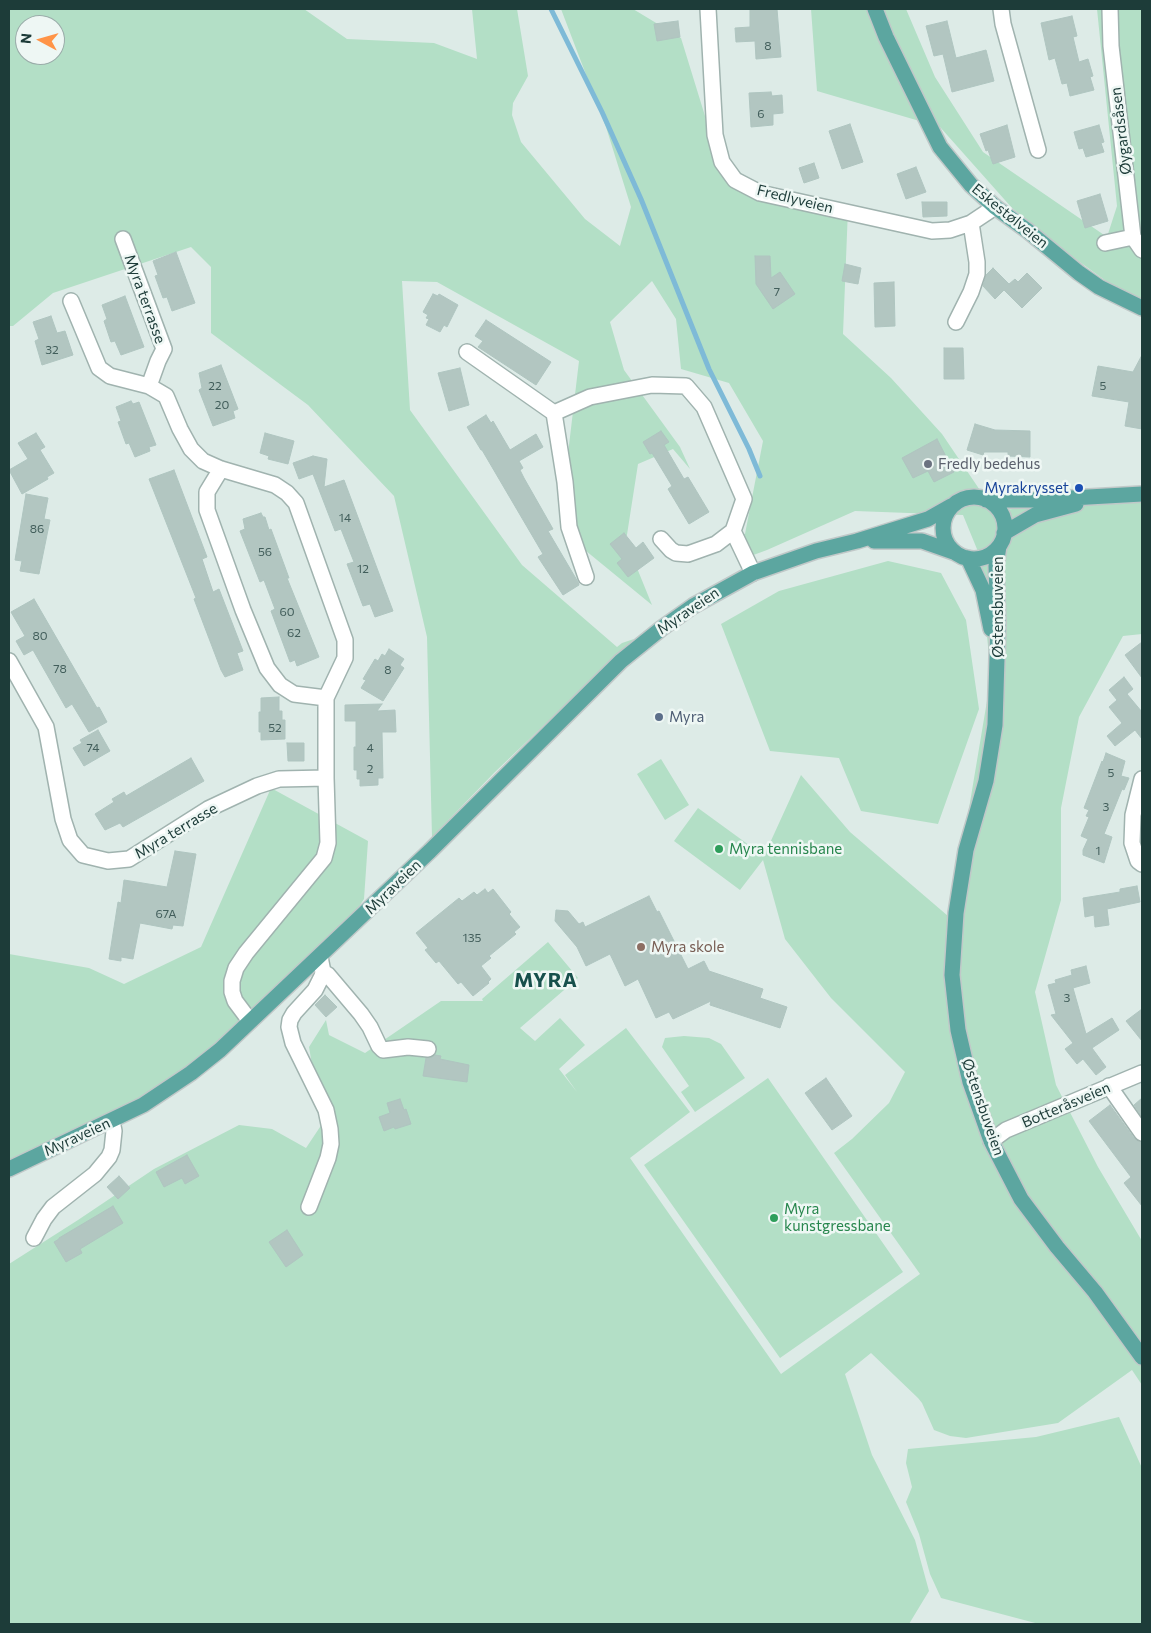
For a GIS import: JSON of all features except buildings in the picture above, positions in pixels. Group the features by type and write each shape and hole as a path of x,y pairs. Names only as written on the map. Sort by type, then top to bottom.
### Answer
{"main road":[{"name":"Eskestølveien","path":"875,9 886,36 940,147 971,185 995,208 1028,231 1079,273 1099,287 1142,308"},
{"path":"1116,494 1035,515 1002,540 990,554 979,558 962,556 949,546 944,538 945,516 952,506 961,499 972,497 986,500 1035,500 1116,494 1142,494"},
{"path":"986,500 996,506 1004,521 1002,540"},
{"name":"Myraveien","path":"9,1169 143,1105 220,1050 462,820 621,661 693,606 753,573 816,551 857,541 928,519 952,506"},
{"name":"Østensbuveien","path":"1002,540 996,566 996,725 986,781 966,850 956,913 952,975 958,1030 970,1082 991,1142 1021,1198 1057,1247 1100,1299 1142,1357"},
{"name":"Myraveien","path":"857,541 922,541 962,556"},
{"name":"Østensbuveien","path":"962,556 983,590 997,667"}],"street":[{"name":"Fredlyveien","path":"708,9 715,135 722,162 735,180 760,193 932,231 950,230 971,223 995,208"},
{"path":"1001,9 1003,24 1038,150"},
{"name":"Øygardsåsen","path":"1110,9 1111,46 1133,237 1142,250"},
{"path":"956,322 977,274 971,223"},
{"path":"1105,243 1133,237"},
{"name":"Myra terrasse","path":"124,239 164,349 149,386"},
{"path":"70,301 98,368 110,376 149,386 166,396 180,430 192,449 203,460 221,469 275,486 287,492 296,503 345,640 345,658 326,698 328,843 324,858 246,953 236,968 232,981 232,992 235,1001 250,1022"},
{"path":"467,352 554,413 565,482 569,527 586,577"},
{"path":"554,413 590,397 652,385 686,386 704,407 744,499 734,531 716,544 688,554 676,553 661,538"},
{"path":"221,469 207,492 208,510 243,610 267,668 280,685 294,694 326,698"},
{"path":"734,531 753,573"},
{"name":"Myra terrasse","path":"9,661 46,727 62,819 70,840 83,855 108,861 129,859 208,809 257,786 279,780 326,778"},
{"path":"1142,779 1133,815 1132,844 1138,860 1142,864"},
{"path":"309,1207 328,1158 331,1144 330,1129 326,1110 293,1043 289,1027 294,1013 315,990 323,972 320,957"},
{"path":"323,972 328,975 362,1014 383,1050 408,1047 428,1049"},
{"name":"Botteråsveien","path":"991,1142 1006,1130 1142,1073"},
{"path":"1109,1086 1142,1132"},
{"path":"34,1238 53,1207 95,1174 109,1157 112,1150 114,1131 112,1120"}],"green space":[{"path":"9,9 304,9 347,39 434,43 477,59 472,9 517,9 528,76 513,103 512,115 521,142 585,219 620,246 631,207 606,127 561,9 633,9 681,38 709,129 745,181 848,209 843,334 891,378 942,434 994,511 1096,500 1142,498 1142,634 1123,636 1079,717 1061,808 1061,900 1035,992 1056,1085 1098,1167 1142,1241 1142,1385 1132,1370 1058,1423 966,1438 950,1436 934,1430 918,1398 871,1353 845,1374 872,1455 915,1540 929,1591 909,1624 9,1624 9,1264 154,1169 239,1125 272,1129 306,1148 322,1124 309,1047 326,1020 329,1035 365,1053 441,1001 483,1001 482,999 548,942 578,978 520,1028 535,1041 560,1018 585,1045 559,1069 577,1092 565,1075 626,1028 690,1112 630,1158 781,1374 920,1274 834,1153 852,1139 889,1103 905,1072 831,998 785,939 763,860 740,890 674,841 698,808 764,856 801,775 850,832 948,916 962,850 991,677 979,554 963,515 855,511 748,557 738,533 745,534 763,441 729,383 681,369 676,319 652,281 610,322 624,370 680,447 690,469 673,449 638,464 626,541 652,605 580,546 567,462 579,361 437,282 402,281 410,410 522,565 617,647 634,639 495,772 432,837 427,637 394,496 308,405 211,333 211,267 191,247 53,293 13,326 9,326"},
{"path":"811,9 906,9 935,77 983,152 1107,237 1117,206 1097,9 1142,9 1142,307 1077,260 1012,208 940,127 817,91"},
{"path":"888,561 941,573 966,620 979,709 938,824 861,811 839,758 770,751 721,624 779,591"},
{"path":"661,759 689,805 665,820 637,774"},
{"path":"271,788 368,841 364,899 316,972 301,980 157,1091 9,1169 9,954 89,968 124,984 201,947"},
{"path":"684,1036 709,1038 721,1044 745,1078 695,1112 681,1092 689,1086 662,1047 665,1038"},
{"name":"Myra kunstgressbane","path":"768,1078 903,1272 780,1358 644,1165"},
{"path":"1119,1417 1142,1468 1142,1624 1039,1624 941,1598 930,1574 919,1534 906,1502 912,1487 906,1463 908,1449 1036,1437"}],"waterway":[{"path":"551,9 602,112 641,199 709,369 749,449 760,476"}],"place":[{"name":"Fredly bedehus","path":"928,464"},
{"name":"Myrakrysset","path":"1079,488"},
{"name":"Myra","path":"659,717"},
{"name":"Myra tennisbane","path":"719,849"},
{"name":"Myra skole","path":"641,947"},
{"name":"Myra kunstgressbane","path":"774,1218"}],"district":[{"name":"MYRA","path":"546,980"}]}
